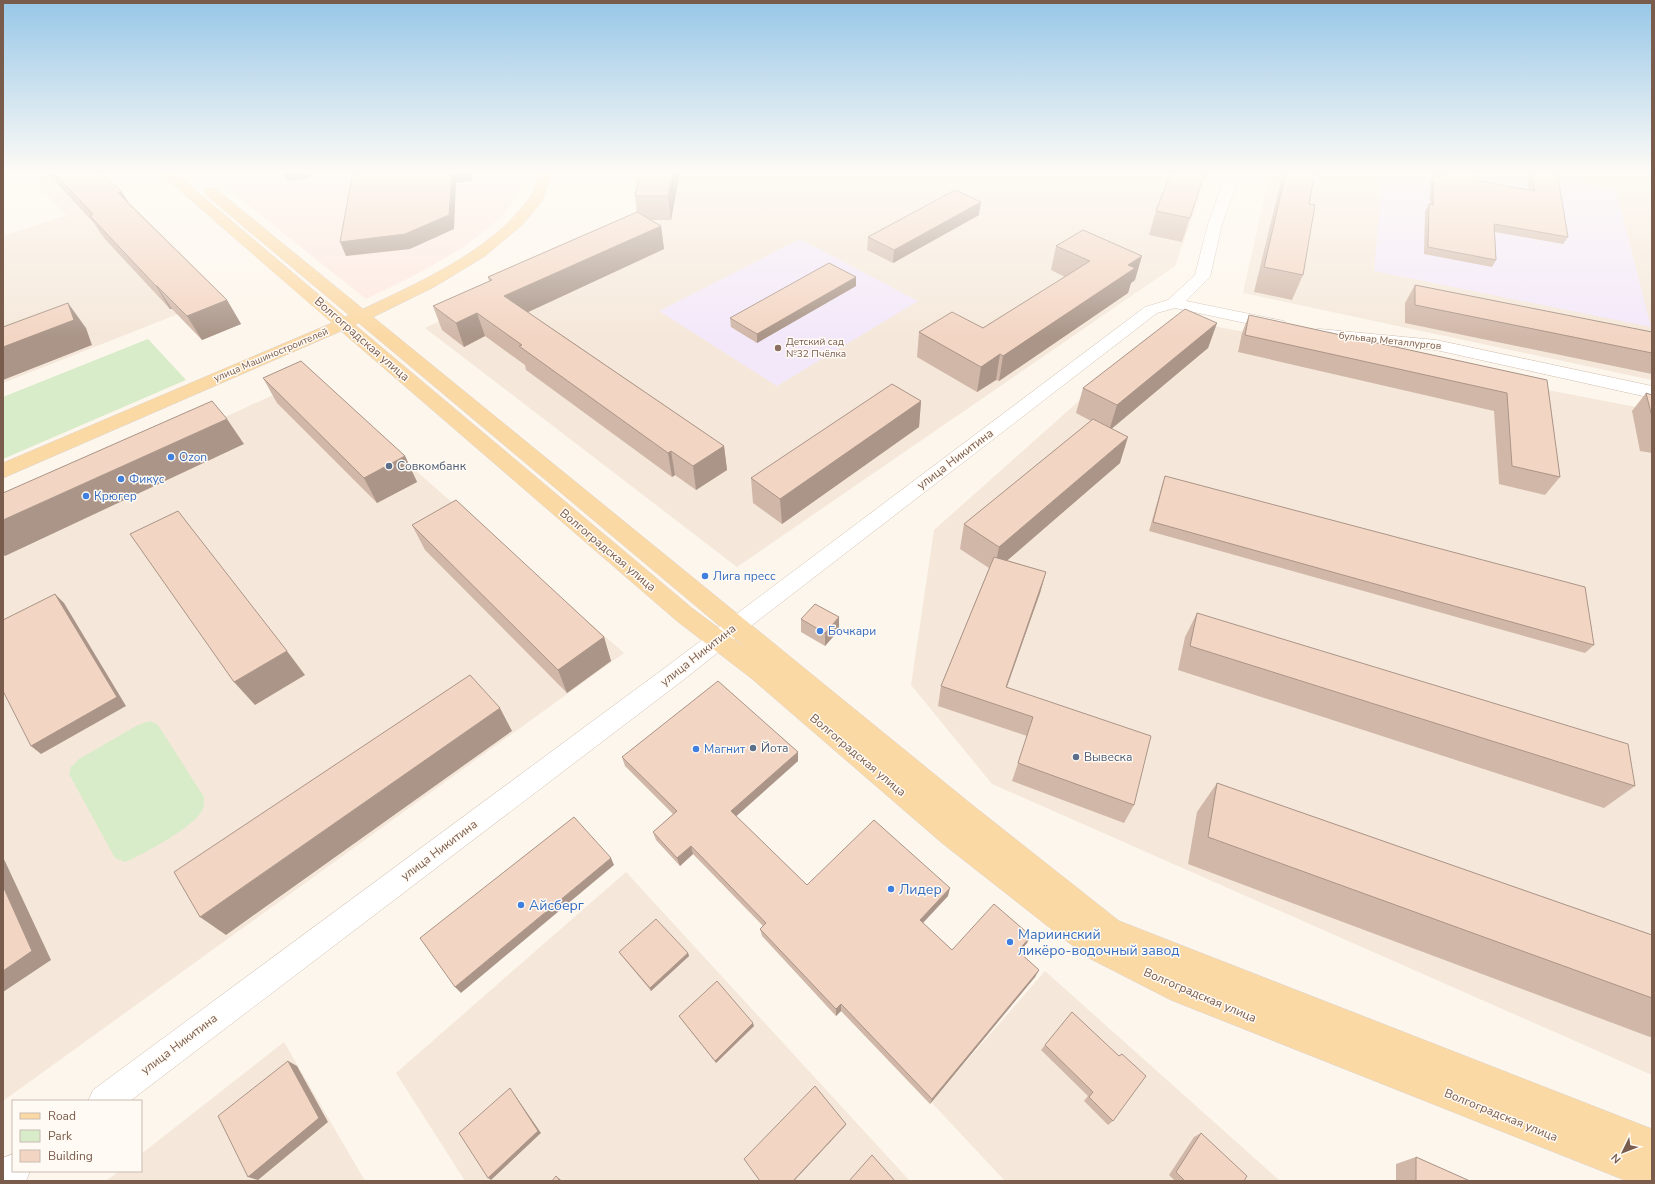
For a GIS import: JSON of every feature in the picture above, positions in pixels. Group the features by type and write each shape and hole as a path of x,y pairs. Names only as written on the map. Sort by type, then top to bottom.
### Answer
{"main road":[{"name":"Волгоградская улица","path":"233,227 349,317 510,467 685,615 727,633 759,671 952,834 1097,947 1171,985 1652,1174"},
{"path":"249,227 349,317"},
{"path":"3,459 210,369 349,317 424,276 477,243 497,227"},
{"name":"улица Машиностроителей","path":"3,471 349,317 428,284 480,253 511,227"},
{"path":"727,633 956,808 1109,932 1652,1146"}],"street":[{"name":"улица Никитина","path":"105,1100 674,674 1151,310 1174,303 1202,277 1214,227"},
{"name":"бульвар Металлургов","path":"1174,303 1322,335 1436,345 1652,392"},
{"path":"3,1178 12,1171"}],"shaded area":[{"path":"31,227 154,227 224,296 3,383 3,236"},
{"path":"276,227 489,227 464,247 417,274 366,299"},
{"path":"1189,227 1175,266 737,567 425,328 632,228"},
{"path":"1258,227 1652,227 1652,380 1243,293"},
{"path":"1378,227 1626,227 1651,327 1374,271"},
{"name":"Детский сад №32 Пчёлка","path":"800,239 918,301 777,386 659,311"},
{"path":"1172,318 1652,410 1652,1075 992,784 911,685 934,530"},
{"path":"310,378 624,653 3,1101 3,519"},
{"path":"626,872 910,1181 465,1181 396,1073"},
{"path":"1045,971 1280,1181 1005,1181 931,1102"},
{"path":"284,1042 365,1181 106,1181 118,1172 142,1172 142,1153"}],"green space":[{"path":"148,339 186,380 3,459 3,397"},
{"path":"150,721 158,725 204,797 204,806 198,816 180,831 155,847 125,862 115,858 69,774 71,767 79,759 138,725"}],"building":[{"path":"101,227 153,227 227,300 187,316 156,286"},
{"path":"343,227 421,227 405,234 340,242"},
{"path":"602,227 658,227 504,296 724,446 693,466 671,451 668,453 519,346 522,345 477,313 456,323 433,306 492,280 488,277"},
{"path":"886,227 935,227 894,250 868,237"},
{"path":"1273,227 1311,227 1303,275 1264,267"},
{"path":"1428,227 1494,227 1496,260 1428,247"},
{"path":"1513,227 1566,227 1568,237"},
{"path":"1083,230 1142,256 1128,265 1135,268 1003,356 1000,354 981,367 919,332 952,312 983,328 1090,261 1056,246"},
{"path":"829,263 856,277 757,334 730,318"},
{"path":"1415,285 1652,332 1652,353 1415,305"},
{"path":"68,303 74,320 3,347 3,327"},
{"path":"1185,309 1217,323 1117,405 1083,388"},
{"path":"1249,315 1547,380 1560,477 1512,466 1507,393 1245,335"},
{"path":"301,361 405,456 364,478 263,378"},
{"path":"892,384 921,401 780,499 751,478"},
{"path":"1646,393 1652,395 1652,417"},
{"path":"212,401 227,419 3,520 3,493"},
{"path":"1093,419 1128,437 999,547 964,524"},
{"path":"1165,476 1585,587 1594,645 1153,522"},
{"path":"456,500 604,637 558,670 412,525"},
{"path":"178,511 287,651 234,682 130,534"},
{"path":"994,557 1046,572 1006,687 1151,736 1134,805 1018,763 1033,717 941,686"},
{"path":"55,594 117,697 31,746 3,691 3,620"},
{"path":"815,604 839,617 825,633 801,619"},
{"path":"1197,613 1628,744 1635,786 1190,646"},
{"path":"470,675 500,708 200,917 174,872"},
{"path":"718,681 798,752 731,811 807,885 874,820 950,888 920,920 952,950 994,904 1031,936 1018,951 1039,970 932,1099 841,1004 836,1009 760,929 766,923 691,846 677,858 653,832 677,811 622,757"},
{"path":"1217,783 1652,935 1652,998 1208,837"},
{"name":"Айсберг","path":"574,817 611,858 455,987 420,938"},
{"path":"3,886 32,951 3,971"},
{"path":"656,919 688,953 650,988 619,952"},
{"path":"717,981 753,1023 715,1061 679,1016"},
{"path":"1072,1012 1119,1056 1122,1054 1146,1076 1113,1121 1089,1097 1093,1092 1045,1045"},
{"path":"288,1061 319,1118 248,1177 218,1116"},
{"path":"815,1086 846,1124 793,1181 760,1181 744,1159"},
{"path":"510,1088 538,1131 488,1178 459,1133"},
{"path":"1201,1133 1247,1176 1244,1181 1185,1181 1176,1172"},
{"path":"872,1155 895,1181 849,1181"},
{"path":"1416,1157 1470,1181 1416,1181"},
{"path":"556,1176 560,1181 552,1181"}],"place":[{"name":"Детский сад №32 Пчёлка","path":"778,348"},
{"name":"Ozon","path":"171,457"},
{"name":"Совкомбанк","path":"389,466"},
{"name":"Фикус","path":"121,479"},
{"name":"Крюгер","path":"86,496"},
{"name":"Лига пресс","path":"705,576"},
{"name":"Бочкари","path":"820,631"},
{"name":"Йота","path":"753,748"},
{"name":"Магнит","path":"696,749"},
{"name":"Вывеска","path":"1076,757"},
{"name":"Лидер","path":"891,889"},
{"name":"Айсберг","path":"521,905"},
{"name":"Мариинский ликёро-водочный завод","path":"1010,942"}]}
